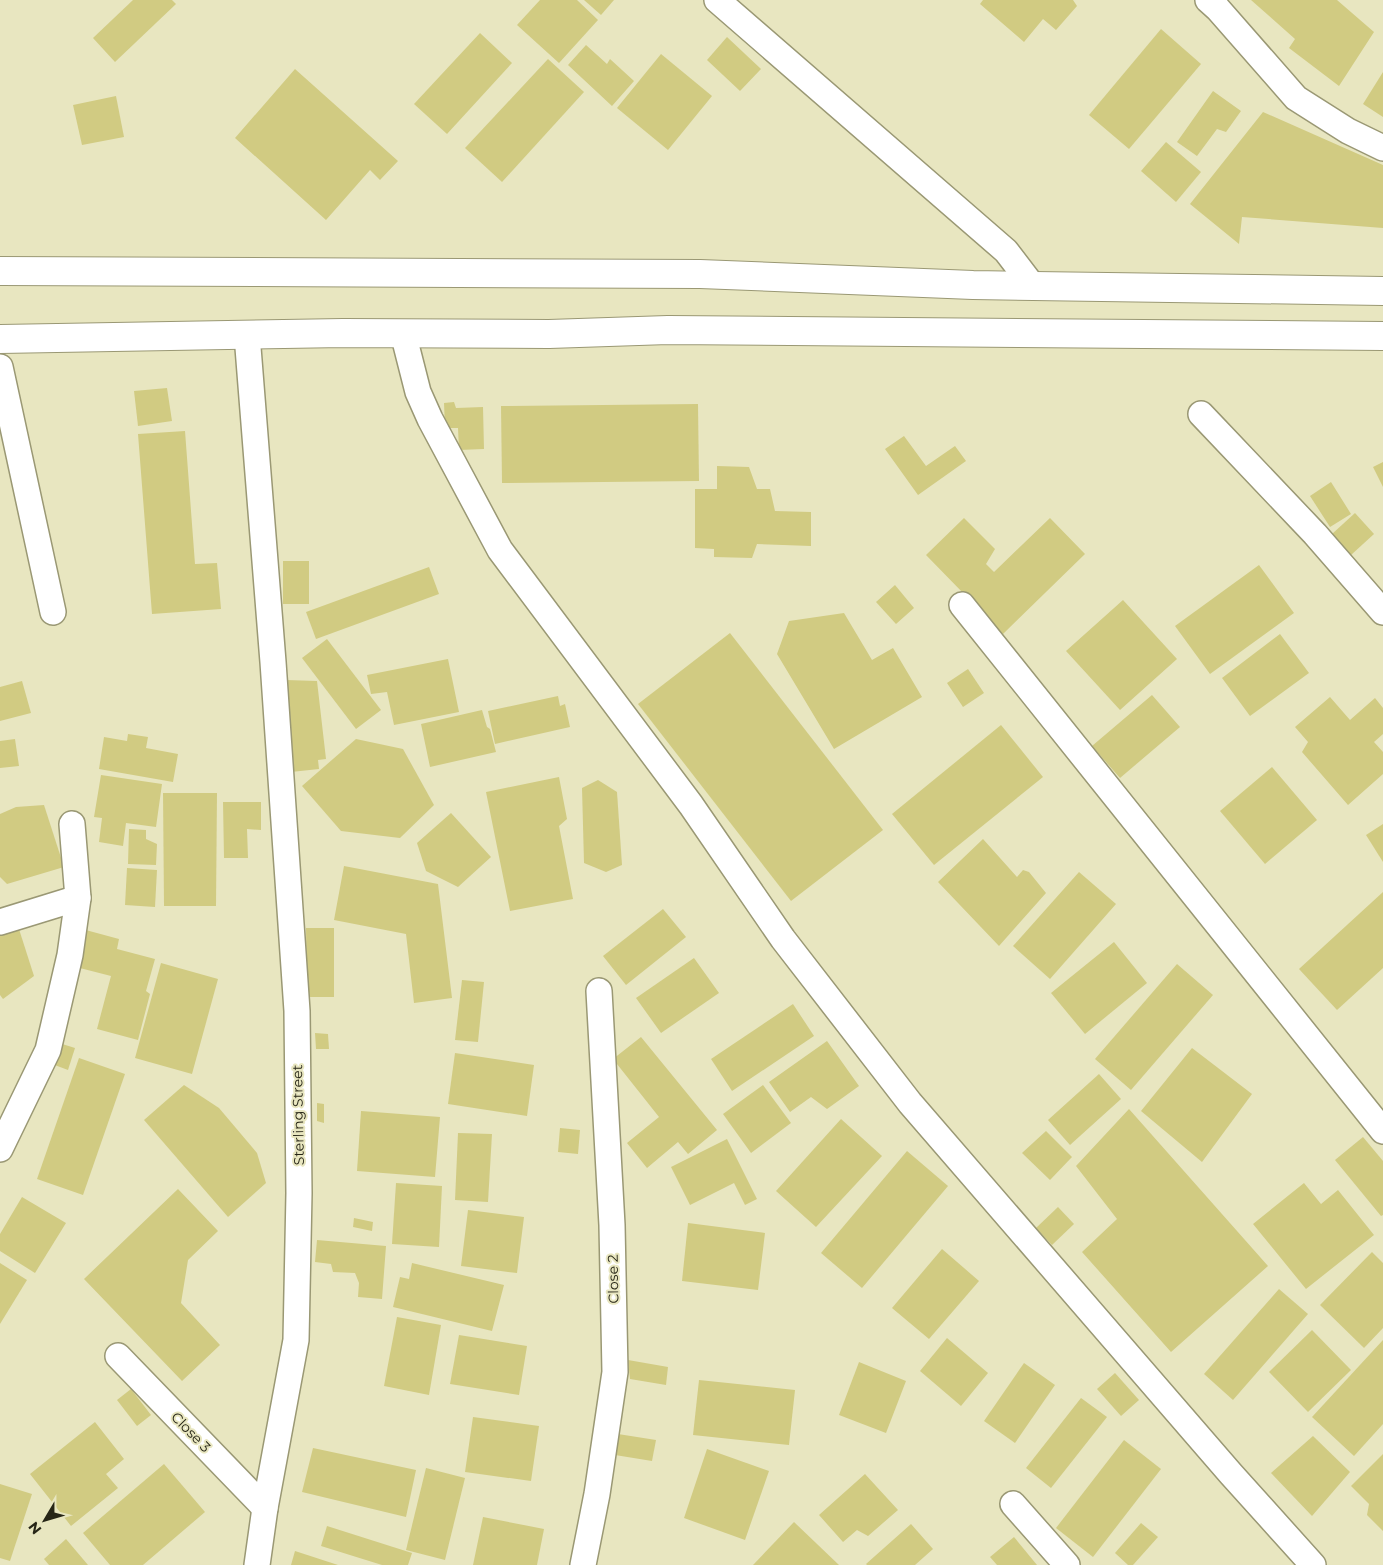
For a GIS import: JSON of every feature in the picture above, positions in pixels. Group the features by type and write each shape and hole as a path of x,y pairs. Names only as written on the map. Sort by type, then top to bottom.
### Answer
{"main road":[{"path":"0,271 700,274 973,285 1383,291"},
{"path":"0,340 403,333 549,334 668,330 1383,336"}],"street":[{"path":"717,0 1006,251 1032,285"},
{"path":"1216,3 1296,98 1348,131 1383,148"},
{"path":"403,333 418,392 430,419 500,550 691,805 783,939 910,1103 1231,1474 1313,1565"},
{"name":"Sterling Street","path":"247,335 273,662 297,1011 299,1193 296,1340 265,1508 257,1565"},
{"path":"0,367 53,612"},
{"path":"1202,414 1315,534 1383,612"},
{"path":"962,605 1383,1131"},
{"path":"0,1149 48,1050 70,955 78,898 72,824"},
{"path":"0,922 78,898"},
{"name":"Close 2","path":"583,1565 597,1494 615,1372 612,1225 598,991"},
{"name":"Close 3","path":"118,1356 265,1508"},
{"path":"1014,1504 1067,1565"}],"building":[{"path":"133,0 172,0 176,4 115,62 93,38"},
{"path":"540,0 577,0 598,20 559,63 517,25"},
{"path":"584,0 614,0 601,15"},
{"path":"983,0 1073,0 1077,6 1056,30 1043,19 1024,42 980,4"},
{"path":"1251,0 1337,0 1374,32 1339,86 1289,48 1295,39"},
{"path":"1161,29 1201,64 1129,149 1089,115"},
{"path":"480,33 512,63 447,134 414,104"},
{"path":"727,37 761,69 740,91 707,60"},
{"path":"586,45 607,64 610,59 634,81 612,106 568,65"},
{"path":"661,54 712,96 668,150 617,108"},
{"path":"548,59 584,92 502,182 465,148"},
{"path":"295,69 398,161 380,180 370,170 326,220 235,138"},
{"path":"1383,72 1383,117 1363,104"},
{"path":"1213,91 1241,111 1226,132 1217,129 1197,156 1177,142"},
{"path":"116,96 124,137 82,145 73,105"},
{"path":"1263,112 1383,165 1383,228 1242,217 1239,244 1190,204"},
{"path":"1166,142 1201,172 1176,202 1141,171"},
{"path":"167,388 172,421 138,426 134,391"},
{"path":"454,402 456,408 483,407 484,449 459,450 458,428 445,428 444,403"},
{"path":"698,404 699,481 502,483 501,406"},
{"path":"185,431 195,564 217,563 221,609 152,614 138,434"},
{"path":"904,436 926,466 955,446 966,461 918,495 885,449"},
{"path":"1383,462 1383,487 1373,467"},
{"path":"717,466 749,467 757,489 770,489 775,511 811,512 811,546 757,544 752,558 714,557 714,549 695,548 695,489 717,489"},
{"path":"1331,482 1351,514 1330,527 1310,496"},
{"path":"1355,513 1374,534 1351,555 1332,534"},
{"path":"964,518 995,549 986,564 994,572 1050,518 1085,554 1003,634 926,555"},
{"path":"283,561 309,561 309,604 283,604"},
{"path":"1259,565 1294,613 1210,674 1175,626"},
{"path":"429,567 439,594 316,639 306,612"},
{"path":"895,585 914,608 896,624 876,602"},
{"path":"1123,600 1177,659 1120,710 1066,651"},
{"path":"844,613 872,660 893,648 922,697 834,749 777,654 789,621"},
{"path":"730,633 883,830 791,901 638,704"},
{"path":"1280,634 1309,673 1250,716 1222,678"},
{"path":"327,639 381,710 356,729 302,658"},
{"path":"448,659 459,712 394,725 387,692 371,694 367,675"},
{"path":"968,669 984,693 963,707 947,683"},
{"path":"286,680 317,681 326,759 318,760 319,769 291,772"},
{"path":"22,681 31,713 0,721 0,687"},
{"path":"1152,695 1180,727 1120,778 1092,746"},
{"path":"558,696 560,706 565,704 570,727 495,744 488,711"},
{"path":"1330,697 1350,720 1375,698 1383,708 1383,734 1374,742 1383,752 1383,774 1348,805 1302,752 1308,742 1295,727"},
{"path":"482,710 487,727 490,729 496,752 430,767 421,724"},
{"path":"1001,725 1043,777 934,865 892,814"},
{"path":"128,734 148,737 146,748 178,754 173,782 99,769 104,737 127,741"},
{"path":"15,739 19,766 0,768 0,741"},
{"path":"356,739 403,749 434,805 400,838 341,831 302,786"},
{"path":"1272,767 1317,820 1265,864 1220,811"},
{"path":"101,775 162,784 156,827 126,823 123,846 99,842 102,818 94,817"},
{"path":"559,777 567,819 559,826 573,899 510,911 486,792"},
{"path":"598,780 617,792 622,865 606,872 584,863 582,788"},
{"path":"163,793 217,793 216,906 164,906"},
{"path":"223,802 261,802 261,830 247,829 248,858 224,858"},
{"path":"44,805 64,867 7,884 0,877 0,814 16,807"},
{"path":"451,813 491,857 458,887 426,871 417,843"},
{"path":"1383,824 1383,862 1366,835"},
{"path":"129,829 146,830 146,839 157,844 156,865 128,864"},
{"path":"983,839 1017,877 1023,870 1029,872 1046,893 999,946 938,882"},
{"path":"344,866 438,884 452,998 414,1003 406,934 334,920"},
{"path":"127,868 157,870 155,907 125,905"},
{"path":"1079,872 1116,904 1050,979 1013,946"},
{"path":"1383,892 1383,968 1337,1010 1299,969"},
{"path":"663,909 686,937 626,985 603,956"},
{"path":"18,926 34,976 3,999 0,995 0,932"},
{"path":"306,928 334,928 334,997 307,997"},
{"path":"82,929 119,939 117,949 155,959 146,991 150,994 138,1040 97,1029 111,976 72,966"},
{"path":"1114,942 1147,983 1085,1034 1051,993"},
{"path":"694,958 719,993 661,1033 636,998"},
{"path":"161,963 218,979 192,1074 135,1058"},
{"path":"1177,964 1213,995 1131,1090 1095,1059"},
{"path":"462,980 484,982 478,1042 455,1040"},
{"path":"793,1004 814,1036 732,1091 711,1059"},
{"path":"315,1033 328,1034 329,1049 316,1049"},
{"path":"641,1037 717,1130 688,1154 678,1142 647,1168 627,1143 659,1117 613,1059"},
{"path":"827,1041 859,1086 827,1109 811,1097 790,1112 769,1082"},
{"path":"59,1043 75,1048 68,1070 52,1064"},
{"path":"1192,1048 1252,1094 1202,1162 1141,1111"},
{"path":"455,1053 534,1065 527,1116 448,1104"},
{"path":"79,1058 125,1074 83,1195 37,1179"},
{"path":"1099,1074 1121,1099 1070,1145 1048,1120"},
{"path":"184,1085 219,1108 257,1153 266,1183 228,1217 144,1120"},
{"path":"763,1085 791,1123 751,1153 723,1114"},
{"path":"317,1103 324,1104 324,1123 317,1121"},
{"path":"1129,1109 1268,1266 1171,1352 1082,1252 1117,1219 1076,1166"},
{"path":"361,1111 440,1117 435,1177 357,1171"},
{"path":"841,1119 882,1156 816,1227 776,1191"},
{"path":"560,1128 580,1130 578,1154 558,1152"},
{"path":"1046,1131 1072,1157 1050,1180 1022,1153"},
{"path":"458,1133 492,1134 488,1202 455,1200"},
{"path":"1363,1137 1383,1161 1383,1215 1381,1216 1335,1160"},
{"path":"727,1139 757,1199 745,1205 734,1183 690,1205 671,1167"},
{"path":"907,1151 948,1186 862,1288 821,1253"},
{"path":"396,1183 442,1186 439,1247 392,1244"},
{"path":"1304,1183 1321,1204 1338,1190 1374,1235 1306,1289 1253,1224"},
{"path":"178,1189 218,1231 188,1260 181,1303 220,1345 182,1381 84,1279"},
{"path":"22,1197 66,1223 35,1273 0,1251 0,1234"},
{"path":"1058,1207 1074,1224 1052,1245 1036,1228"},
{"path":"468,1210 524,1217 517,1273 461,1266"},
{"path":"354,1218 373,1222 372,1231 353,1227"},
{"path":"688,1223 765,1233 758,1290 682,1281"},
{"path":"317,1240 386,1246 382,1299 358,1297 359,1283 355,1273 333,1272 331,1264 315,1262"},
{"path":"942,1249 979,1281 929,1339 892,1308"},
{"path":"1372,1252 1383,1263 1383,1328 1364,1348 1320,1305"},
{"path":"0,1263 27,1280 0,1324"},
{"path":"412,1263 504,1285 492,1331 393,1307 400,1277 409,1279"},
{"path":"1279,1289 1308,1314 1233,1400 1204,1374"},
{"path":"397,1317 441,1325 429,1395 384,1386"},
{"path":"1312,1330 1351,1370 1308,1412 1269,1372"},
{"path":"459,1335 527,1346 519,1395 450,1384"},
{"path":"947,1338 988,1373 961,1406 920,1371"},
{"path":"1383,1340 1383,1424 1354,1456 1312,1417"},
{"path":"628,1360 668,1367 666,1385 630,1379"},
{"path":"859,1362 906,1381 886,1433 839,1415"},
{"path":"1024,1363 1055,1385 1015,1443 984,1421"},
{"path":"1115,1373 1139,1400 1121,1416 1097,1389"},
{"path":"699,1380 795,1390 789,1445 693,1435"},
{"path":"131,1389 151,1415 137,1426 117,1400"},
{"path":"1081,1398 1107,1417 1051,1488 1026,1468"},
{"path":"473,1417 539,1426 531,1481 465,1472"},
{"path":"95,1422 124,1459 106,1474 118,1488 71,1526 30,1474"},
{"path":"618,1434 656,1440 652,1461 615,1455"},
{"path":"1313,1436 1350,1472 1312,1516 1271,1473"},
{"path":"1124,1440 1161,1469 1093,1557 1056,1528"},
{"path":"313,1448 416,1470 406,1517 302,1492"},
{"path":"707,1449 769,1471 745,1540 684,1518"},
{"path":"1383,1454 1383,1531 1367,1515 1369,1504 1351,1486"},
{"path":"164,1464 205,1512 143,1565 110,1565 83,1533"},
{"path":"426,1468 465,1478 445,1560 406,1550"},
{"path":"865,1474 898,1510 868,1536 857,1530 843,1542 819,1515"},
{"path":"0,1484 32,1494 10,1561 0,1558"},
{"path":"483,1517 544,1529 537,1565 473,1565"},
{"path":"794,1522 839,1565 753,1565"},
{"path":"1141,1523 1158,1537 1133,1565 1128,1565 1115,1553"},
{"path":"911,1524 933,1549 915,1565 866,1564"},
{"path":"327,1526 412,1553 408,1565 382,1565 321,1546"},
{"path":"1014,1537 1037,1565 997,1565 990,1557"},
{"path":"66,1539 88,1565 49,1565 44,1559"},
{"path":"295,1551 338,1565 291,1565"}]}
